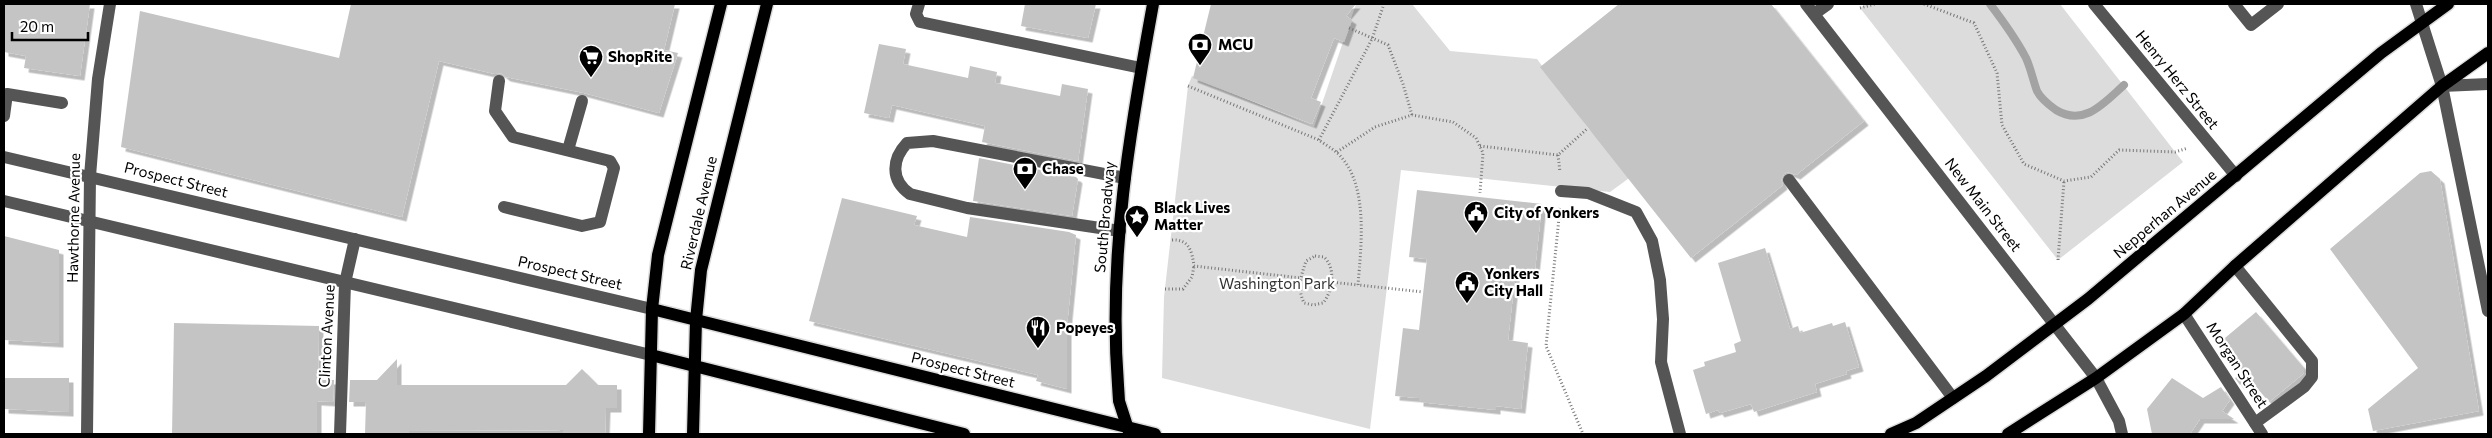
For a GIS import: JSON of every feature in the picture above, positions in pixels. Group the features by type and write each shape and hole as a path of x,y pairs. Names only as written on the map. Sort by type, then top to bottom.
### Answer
{"main road":[{"name":"Riverdale Avenue","path":"649,434 652,309 658,255 721,4"},
{"name":"Riverdale Avenue","path":"693,434 696,320 701,270 768,4"},
{"name":"South Broadway","path":"1128,431 1119,401 1117,376 1116,262 1129,132 1151,4"},
{"name":"Nepperhan Avenue","path":"1891,434 1916,423 1953,398 2088,299 2381,53 2448,4"},
{"path":"2008,434 2096,378 2184,314 2235,266 2442,86 2488,53"},
{"name":"Prospect Street","path":"652,309 1128,431"},
{"path":"651,355 931,430 964,434"},
{"path":"1128,431 1156,434"}],"street":[{"name":"Hawthorne Avenue","path":"87,434 90,176 98,79 110,4"},
{"path":"919,4 916,14 920,22 1141,68"},
{"name":"New Main Street","path":"1806,4 2096,378 2119,420 2122,434"},
{"path":"1814,14 1828,4"},
{"name":"Henry Herz Street","path":"2094,4 2236,176"},
{"path":"2234,4 2251,25 2278,4"},
{"path":"2416,4 2442,86 2488,311"},
{"path":"499,81 495,111 513,137 610,161 614,168 600,222 582,226 504,207"},
{"path":"2442,86 2488,84"},
{"path":"4,116 7,94 62,103"},
{"path":"568,150 582,101"},
{"path":"1120,231 967,208 910,194 902,189 897,181 894,169 898,153 907,143 933,141 1125,178"},
{"name":"Prospect Street","path":"4,156 652,309"},
{"path":"1789,180 1953,398"},
{"path":"1561,191 1588,193 1636,212 1652,241 1660,280 1663,319 1662,362 1680,434"},
{"path":"4,201 651,355"},
{"name":"Clinton Avenue","path":"340,434 345,283 355,240"},
{"path":"2235,266 2312,361 2312,377 2304,387 2255,423"},
{"name":"Morgan Street","path":"2184,314 2262,434"}],"path":[{"path":"1319,140 1372,39 1384,4"},
{"path":"1860,8 1875,4"},
{"path":"1924,4 1974,22 1997,73 2002,125 2024,164 2064,181 2091,177 2119,150 2175,152 2208,142"},
{"path":"1349,28 1388,45 1403,84 1412,115"},
{"path":"1188,86 1319,140 1336,152 1351,173 1360,199 1362,228 1358,285"},
{"path":"1336,152 1375,127 1412,115 1453,122 1476,138 1483,153 1480,193"},
{"path":"1480,146 1558,155 1588,128"},
{"path":"1558,155 1561,191 1546,346 1583,434"},
{"path":"2058,260 2064,181"},
{"path":"1165,289 1183,289 1192,277 1194,266 1192,253 1188,246 1182,240 1172,240"},
{"path":"1315,256 1324,256 1330,263 1330,282 1328,296 1323,303 1313,305 1304,303 1300,295 1301,278 1306,261 1315,256"},
{"path":"1194,266 1301,278"},
{"path":"1330,282 1423,292"}],"green space":[{"name":"Washington Park","path":"1356,4 1412,4 1450,51 1537,59 1588,128 1632,176 1610,192 1401,170 1370,429 1162,378 1164,297 1188,86 1192,76 1314,127"},
{"path":"1866,4 2060,4 2183,162 2058,260 1860,8"}],"building":[{"path":"4,4 90,4 80,76 24,68 26,56 4,52"},
{"path":"351,4 675,4 664,50 678,53 659,113 584,93 506,77 501,73 495,74 439,61 402,217 121,147 140,11 339,58"},
{"path":"1025,4 1096,4 1088,38 1021,26"},
{"path":"1211,4 1356,4 1346,16 1352,20 1344,42 1334,38 1311,98 1321,102 1312,124 1193,78"},
{"path":"1619,4 1771,4 1864,121 1796,175 1788,172 1784,174 1781,180 1783,185 1691,258 1540,67"},
{"path":"879,44 906,49 903,64 968,78 970,66 997,72 995,83 1060,96 1062,84 1088,89 1078,161 982,142 985,126 892,105 889,118 864,113"},
{"name":"Chase","path":"979,158 1076,177 1078,179 1072,216 973,201"},
{"path":"2431,171 2440,179 2479,411 2373,431 2368,409 2418,368 2330,249 2420,173"},
{"name":"Yonkers City Hall","path":"1417,190 1542,204 1535,270 1516,268 1508,340 1528,343 1521,409 1496,406 1496,410 1419,402 1419,398 1395,396 1403,328 1419,330 1427,259 1409,257"},
{"path":"842,198 917,216 914,225 967,237 970,217 1069,232 1076,235 1067,326 1067,389 1036,381 1038,375 809,321"},
{"path":"4,236 59,250 59,343 4,340"},
{"path":"1765,248 1790,329 1798,326 1800,333 1832,323 1833,326 1845,322 1859,367 1846,371 1847,374 1815,384 1817,392 1754,412 1751,404 1720,413 1718,410 1706,414 1693,370 1705,366 1704,362 1736,352 1734,344 1741,341 1718,263"},
{"path":"2256,312 2304,368 2304,373 2269,402 2247,376 2240,385 2235,378 2244,373 2219,343"},
{"path":"174,323 319,326 318,380 334,380 333,402 317,401 317,434 172,434"},
{"path":"397,359 397,385 566,385 582,369 598,385 617,385 617,408 606,408 605,434 563,434 563,430 409,431 409,434 365,434 366,402 349,402 350,380 377,380"},
{"path":"4,378 69,378 69,412 4,409"},
{"path":"2172,378 2203,398 2221,387 2230,400 2222,411 2234,419 2200,419 2190,434 2152,434 2147,409"}],"waterway":[{"path":"1990,4 2026,58 2037,91 2045,102 2056,110 2066,115 2076,116 2085,114 2093,111 2124,85"}],"place":[{"name":"MCU","path":"1200,66"},
{"name":"ShopRite","path":"591,78"},
{"name":"Chase","path":"1025,190"},
{"name":"City of Yonkers","path":"1476,234"},
{"name":"Black Lives Matter","path":"1137,238"},
{"name":"Yonkers City Hall","path":"1467,304"},
{"name":"Popeyes","path":"1038,349"}]}
